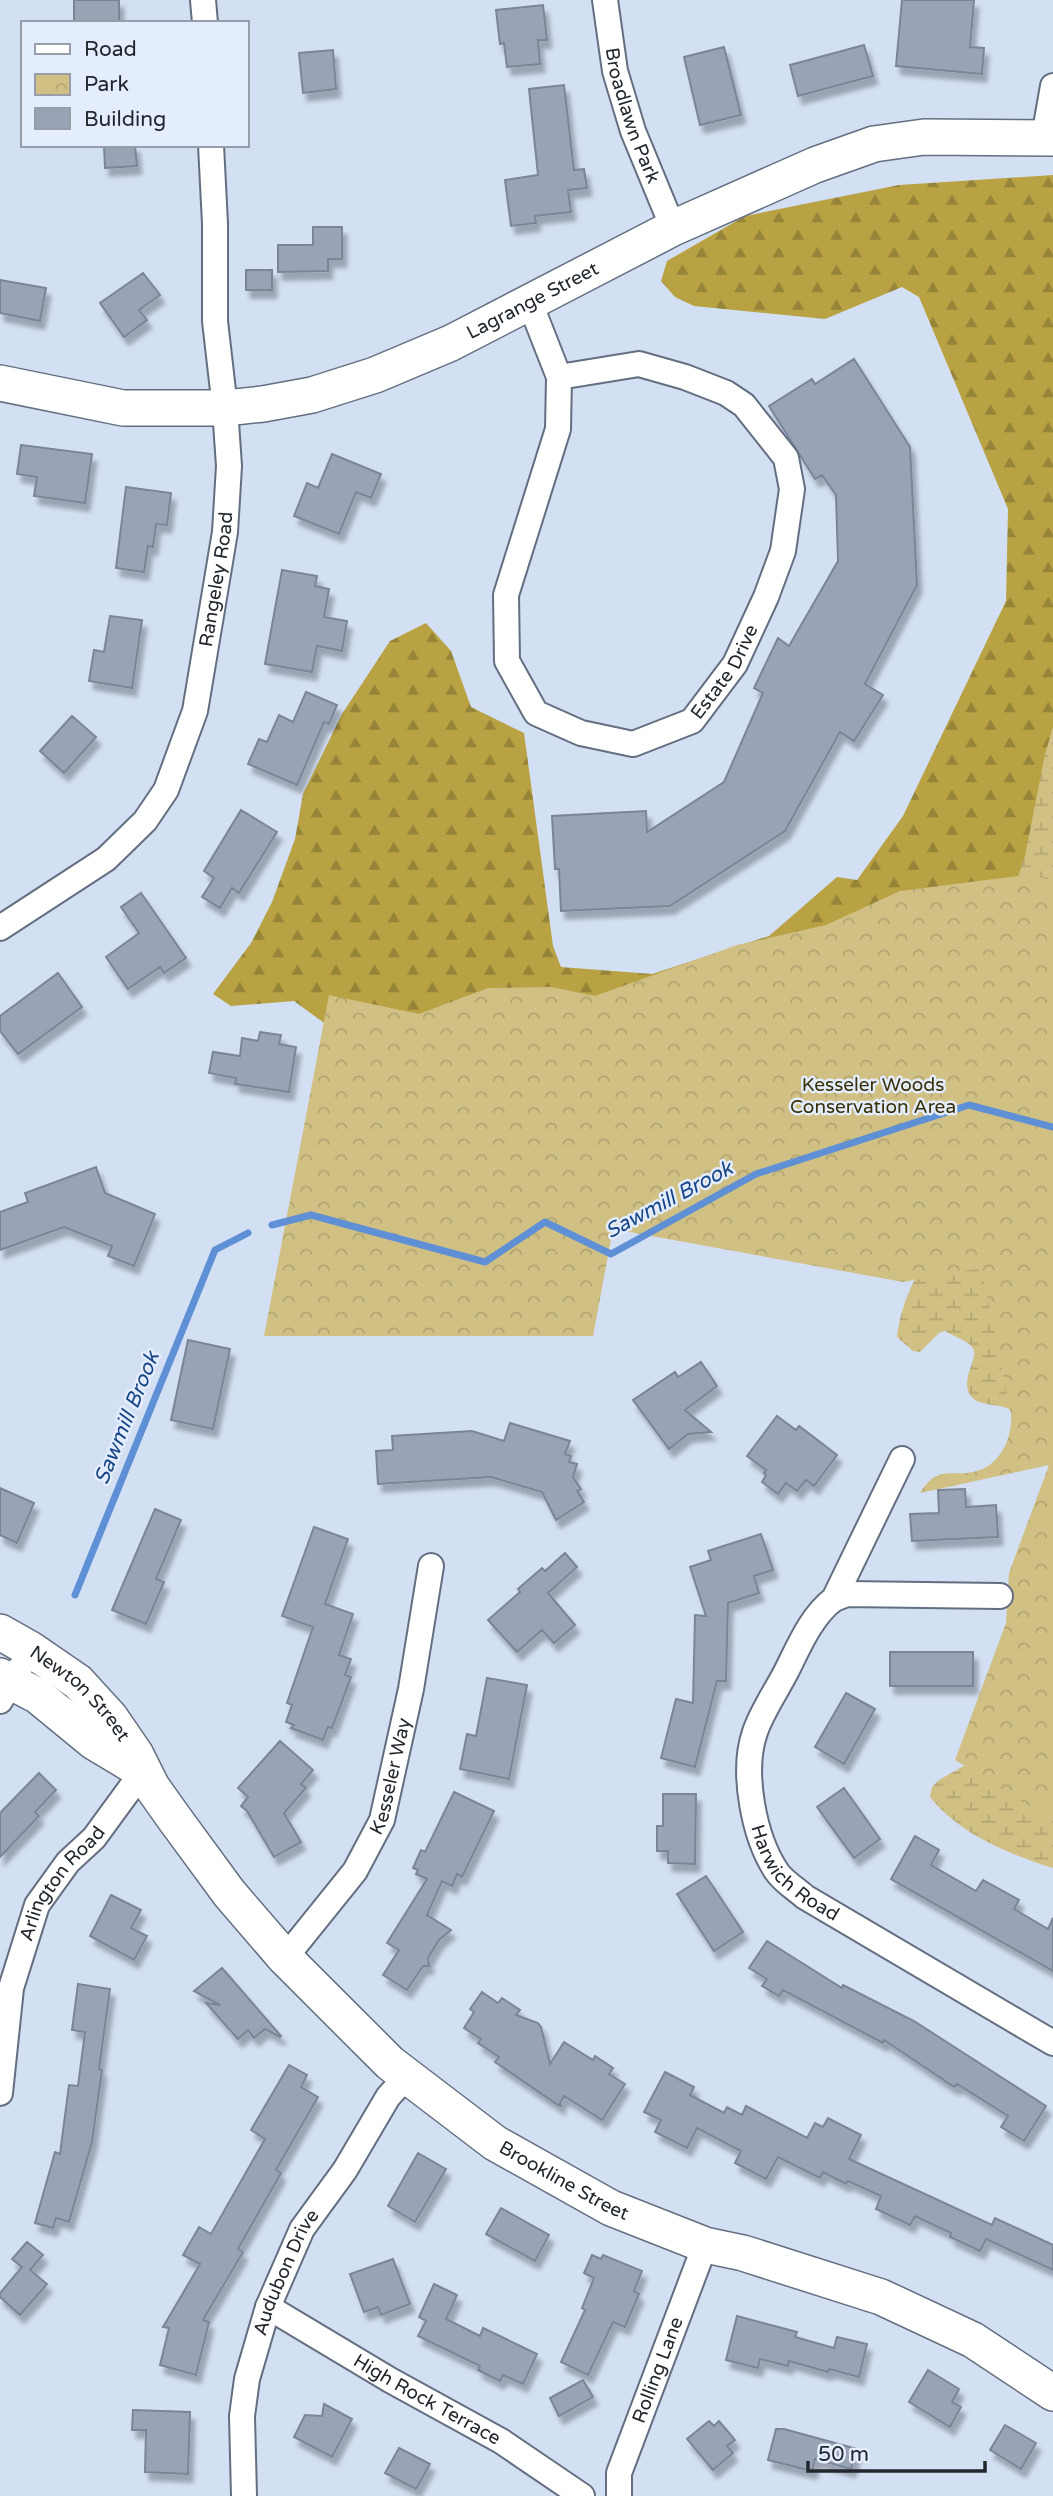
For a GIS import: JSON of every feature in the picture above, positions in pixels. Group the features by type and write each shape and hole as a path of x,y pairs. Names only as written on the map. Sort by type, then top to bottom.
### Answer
{"main road":[{"name":"Lagrange Street","path":"0,383 123,408 225,408 312,395 440,349 673,228 815,164 874,144 924,136 1048,138"},
{"name":"Newton Street","path":"0,1632 78,1682 110,1717 174,1818"},
{"name":"Newton Street","path":"4,1686 38,1696 94,1742 143,1771"},
{"name":"Brookline Street","path":"174,1818 229,1893 285,1958 390,2063 495,2143 611,2208 705,2245 755,2256 881,2297 973,2340 1053,2393"}],"street":[{"path":"203,0 205,21"},
{"name":"Broadlawn Park","path":"605,0 615,71 633,131 673,228"},
{"path":"1048,138 1053,86"},
{"name":"Rangeley Road","path":"0,928 106,859 145,821 166,790 195,712 225,532 229,466 215,321 215,224 211,147"},
{"name":"Estate Drive","path":"530,303 559,377 558,429 506,595 507,660 536,713 581,733 633,744 692,721 735,664 766,597 783,551 792,489 786,458 744,405 726,393 685,377 639,364 559,377"},
{"name":"Harwich Road","path":"902,1459 834,1600 824,1607 802,1641 755,1733 748,1769 753,1808 766,1851 778,1874 805,1897 1053,2043"},
{"name":"Kesseler Way","path":"285,1958 355,1871 382,1820 411,1689 431,1566"},
{"path":"834,1600 847,1594 1000,1596"},
{"path":"4,1686 30,1649"},
{"name":"Arlington Road","path":"0,2093 11,1988 37,1905 68,1862 94,1838 143,1771"},
{"name":"Audubon Drive","path":"244,2496 242,2416 247,2379 268,2307 302,2229 345,2170 388,2097 406,2077"},
{"name":"Rolling Lane","path":"619,2496 619,2473 705,2245"},
{"name":"High Rock Terrace","path":"268,2307 390,2380 501,2441 582,2496"}],"green space":[{"path":"1053,175 1053,901 910,991 331,1028 294,1001 231,1006 213,994 251,943 272,902 295,839 303,794 342,714 390,641 426,623 451,651 471,707 524,733 553,946 561,967 652,974 769,936 837,877 857,880 903,816 1006,601 1008,509 919,297 902,287 825,319 694,306 675,297 661,281 667,261 745,216 899,185"},
{"path":"1053,727 1053,1457 1034,1430 1016,1413 1004,1407 983,1403 970,1395 967,1382 974,1352 968,1343 945,1331 939,1333 920,1352 913,1351 897,1337 906,1299 935,1243 1005,915 1025,856"},
{"name":"Kesseler Woods Conservation Area","path":"1025,875 1053,880 1053,1821 955,1760 1006,1623 1009,1573 1049,1465 920,1493 928,1482 939,1475 967,1473 987,1467 1001,1453 1009,1434 1011,1414 981,1268 903,1282 613,1229 593,1336 264,1336 329,995 419,1014 488,988 551,987 595,996 737,945 826,925 900,891"},
{"path":"1053,1655 1053,1868 1002,1849 970,1832 955,1822 930,1797 932,1787 939,1780 969,1763"}],"building":[{"path":"74,0 119,0 119,21 74,21"},
{"path":"902,0 974,0 970,47 984,48 982,74 896,66"},
{"path":"543,5 547,40 538,40 540,64 507,67 504,43 500,44 496,10"},
{"path":"864,45 873,76 798,96 790,65"},
{"path":"724,47 741,115 700,125 684,57"},
{"path":"333,50 336,89 303,93 299,53"},
{"path":"564,85 574,170 584,169 587,188 568,190 571,212 535,216 536,223 511,226 505,180 538,175 529,89"},
{"path":"104,147 135,147 137,166 105,168"},
{"path":"313,227 342,227 342,259 328,259 328,271 278,272 278,245 313,245"},
{"path":"246,270 272,270 272,290 246,290"},
{"path":"143,273 160,295 139,310 147,320 124,337 100,303"},
{"path":"0,280 46,288 40,321 0,313"},
{"path":"854,359 910,447 917,585 865,684 883,695 854,741 840,732 785,831 670,906 561,911 552,816 646,811 647,832 724,782 763,693 754,688 778,638 789,646 838,561 836,495 822,475 815,479 769,406 812,379 815,384"},
{"path":"21,445 92,454 85,503 34,496 37,477 17,474"},
{"path":"332,454 381,474 371,498 356,492 339,534 294,516 307,483 318,488"},
{"path":"126,487 171,493 167,525 156,524 153,547 148,546 144,572 116,568"},
{"path":"282,570 317,576 315,586 329,589 324,617 347,621 342,651 317,646 312,672 265,664"},
{"path":"110,616 142,620 132,688 89,681 94,650 104,652"},
{"path":"306,692 337,705 329,724 324,722 297,785 248,764 259,739 267,742 279,715 293,722"},
{"path":"72,716 96,737 64,773 40,751"},
{"path":"241,810 277,832 239,893 232,888 220,908 202,897 214,878 204,871"},
{"path":"141,893 186,958 164,973 160,967 128,989 106,957 139,933 121,907"},
{"path":"58,973 82,1007 18,1054 0,1031 0,1016"},
{"path":"260,1032 281,1035 279,1044 296,1047 289,1092 235,1084 236,1078 209,1073 213,1052 240,1056 242,1038 258,1041"},
{"path":"96,1167 105,1193 155,1214 134,1266 108,1256 112,1246 64,1227 0,1250 0,1212 28,1202 25,1193"},
{"path":"188,1340 230,1349 213,1429 171,1420"},
{"path":"701,1362 717,1386 685,1410 711,1432 688,1434 669,1449 633,1400 675,1372 678,1377"},
{"path":"777,1416 796,1430 799,1426 837,1455 814,1486 806,1480 797,1491 786,1483 778,1494 762,1482 766,1470 747,1456"},
{"path":"510,1423 570,1441 565,1454 571,1456 569,1462 577,1464 573,1477 581,1489 577,1491 584,1502 556,1520 542,1492 491,1477 378,1484 376,1451 393,1450 392,1436 472,1431 504,1441"},
{"path":"0,1488 34,1503 17,1543 0,1535"},
{"path":"965,1489 966,1507 996,1505 998,1537 912,1541 910,1514 939,1513 938,1490"},
{"path":"155,1509 181,1520 156,1579 164,1582 146,1624 112,1610"},
{"path":"314,1527 348,1539 325,1604 353,1614 339,1655 351,1659 345,1675 351,1677 332,1728 328,1727 323,1740 291,1728 294,1725 286,1722 292,1705 287,1703 313,1627 282,1616"},
{"path":"761,1534 773,1570 754,1576 759,1593 728,1603 726,1681 717,1681 695,1767 661,1758 676,1699 693,1703 695,1615 706,1616 690,1567 711,1560 708,1551"},
{"path":"565,1553 577,1567 548,1593 575,1625 554,1643 542,1630 517,1652 488,1620 542,1568 545,1571"},
{"path":"890,1652 973,1652 973,1686 890,1686"},
{"path":"487,1678 527,1685 509,1779 460,1769 467,1734 476,1736"},
{"path":"846,1693 875,1709 844,1764 815,1747"},
{"path":"280,1741 313,1770 301,1784 306,1788 284,1813 301,1842 274,1857 247,1811 241,1806 248,1797 238,1788"},
{"path":"39,1773 56,1790 35,1812 39,1816 0,1857 0,1813"},
{"path":"844,1788 880,1839 854,1858 817,1807"},
{"path":"454,1792 494,1811 462,1877 457,1874 452,1886 442,1881 427,1915 451,1930 439,1940 428,1958 429,1966 423,1966 407,1990 383,1975 399,1950 387,1943 427,1879 416,1874 418,1870 413,1868 421,1850 425,1852"},
{"path":"663,1794 696,1794 695,1864 668,1863 668,1851 657,1851 657,1826 663,1826"},
{"path":"915,1836 939,1850 931,1865 976,1891 983,1880 1019,1900 1014,1909 1048,1929 1053,1918 1053,1971 891,1879"},
{"path":"706,1876 743,1932 714,1951 677,1894"},
{"path":"111,1895 141,1910 131,1928 147,1936 134,1960 90,1936"},
{"path":"767,1941 842,1988 843,1985 914,2021 1046,2106 1024,2141 1001,2127 1008,2116 957,2084 954,2087 884,2040 883,2043 783,1990 779,1996 762,1986 767,1979 749,1968"},
{"path":"222,1968 280,2037 265,2029 254,2038 248,2030 238,2039 206,2003 220,2005 194,1991"},
{"path":"78,1984 110,1989 99,2069 102,2070 92,2142 69,2222 56,2218 53,2228 35,2223 55,2152 60,2154 69,2085 78,2086 85,2032 72,2030"},
{"path":"482,1992 498,2003 502,1998 520,2010 516,2015 538,2023 550,2064 564,2042 593,2060 595,2056 613,2068 609,2074 625,2084 602,2120 564,2096 561,2106 558,2105 495,2062 499,2057 478,2043 481,2039 464,2028 474,2012 470,2009"},
{"path":"289,2065 307,2075 301,2087 318,2097 276,2170 281,2173 238,2249 243,2252 203,2320 209,2322 196,2375 160,2365 169,2328 163,2327 200,2264 183,2255 199,2227 211,2234 265,2139 251,2130"},
{"path":"665,2072 694,2087 690,2095 724,2113 727,2107 742,2115 746,2106 807,2138 815,2123 823,2127 828,2118 861,2135 849,2159 992,2225 995,2218 1053,2245 1053,2270 986,2239 980,2251 915,2216 910,2225 876,2209 881,2196 848,2181 846,2184 823,2172 820,2178 778,2157 766,2179 735,2163 741,2151 697,2128 687,2148 655,2132 661,2120 644,2112"},
{"path":"418,2153 446,2169 415,2222 388,2206"},
{"path":"501,2208 549,2235 535,2261 486,2234"},
{"path":"27,2242 43,2255 30,2270 47,2284 20,2315 0,2297 0,2293 22,2267 12,2259"},
{"path":"592,2255 601,2259 603,2255 642,2271 634,2291 639,2294 625,2327 613,2322 588,2375 561,2362 585,2310 582,2308 594,2278 584,2273"},
{"path":"393,2259 410,2304 381,2315 378,2307 364,2312 350,2274"},
{"path":"434,2284 457,2295 446,2319 480,2336 483,2328 537,2354 523,2384 503,2375 500,2381 478,2370 480,2366 418,2336 426,2321 419,2317"},
{"path":"737,2316 797,2332 795,2337 834,2348 837,2337 867,2344 859,2377 789,2361 788,2366 760,2359 758,2368 726,2360"},
{"path":"928,2370 959,2389 952,2402 961,2407 950,2427 909,2402"},
{"path":"583,2380 593,2397 559,2416 550,2398"},
{"path":"324,2404 352,2419 332,2457 294,2437 305,2415 322,2416"},
{"path":"133,2410 190,2412 188,2474 145,2472 146,2430 132,2430"},
{"path":"709,2421 714,2426 719,2421 735,2440 727,2446 733,2453 713,2470 687,2439"},
{"path":"1005,2425 1036,2443 1021,2469 990,2450"},
{"path":"776,2429 857,2449 851,2469 815,2459 812,2471 768,2460"},
{"path":"399,2448 430,2464 416,2489 385,2473"}],"waterway":[{"name":"Sawmill Brook","path":"272,1225 311,1215 485,1262 545,1222 611,1254 756,1174 969,1105 1053,1127"},
{"name":"Sawmill Brook","path":"75,1595 215,1250 248,1233"}]}
